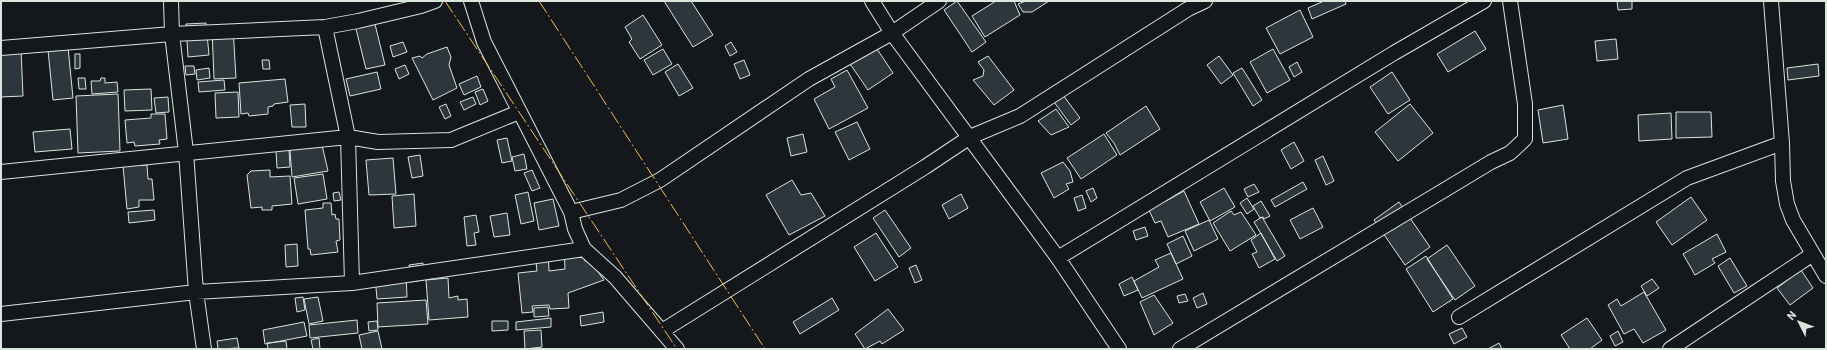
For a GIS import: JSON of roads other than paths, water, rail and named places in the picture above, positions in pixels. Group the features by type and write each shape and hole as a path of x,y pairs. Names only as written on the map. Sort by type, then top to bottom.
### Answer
{"street":[{"path":"170,1 172,34 186,152 196,292 204,349"},
{"path":"1,48 172,34 325,27 366,19 435,1"},
{"path":"471,1 484,42 518,112 571,212 575,229 584,249 615,277 677,349"},
{"path":"872,1 892,32 1058,258 1119,349"},
{"path":"571,212 621,200 660,180 809,78 892,32 939,1"},
{"path":"662,331 970,137 1020,116 1175,16 1205,1"},
{"path":"1058,258 1394,53 1484,1"},
{"path":"1180,349 1491,162 1510,153 1525,138 1525,104 1510,1"},
{"path":"1771,1 1782,143 1782,181 1787,204 1793,220 1826,276"},
{"path":"325,27 348,137 352,283"},
{"path":"1,172 186,152 348,137 378,142 451,140 518,112"},
{"path":"1459,317 1688,178 1782,143"},
{"path":"1,314 196,292 352,283 584,249"},
{"path":"1670,349 1813,254"}]}
